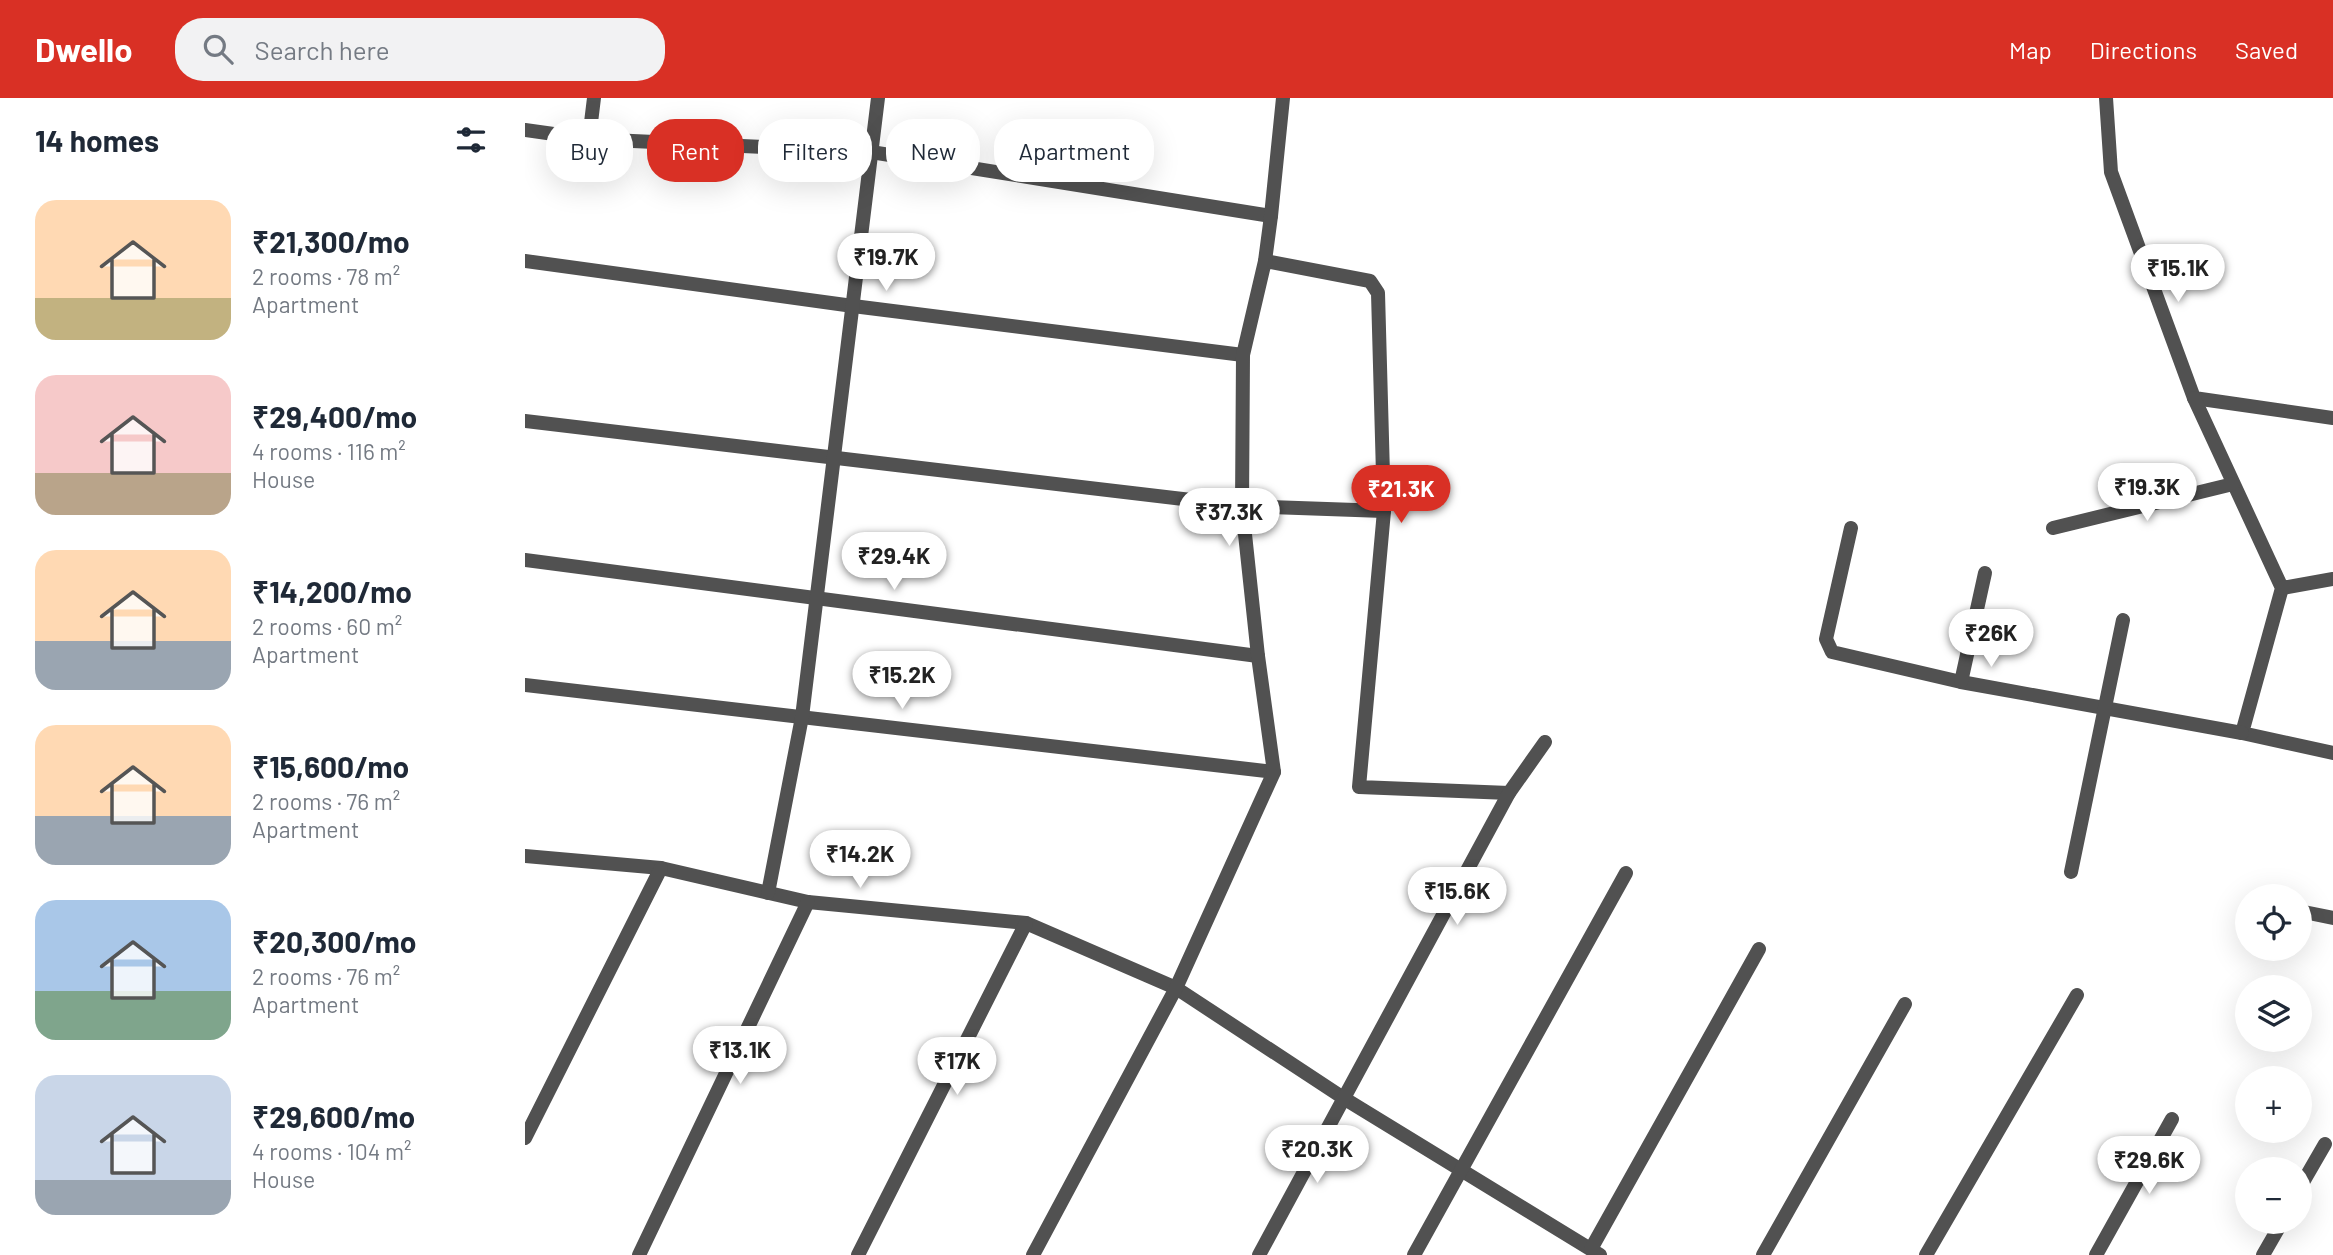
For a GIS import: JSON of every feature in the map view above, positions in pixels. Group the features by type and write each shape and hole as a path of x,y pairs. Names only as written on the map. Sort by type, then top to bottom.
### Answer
{"street":[{"path":"591,119 594,98"},
{"path":"872,144 878,98"},
{"path":"1033,1255 1177,988 1274,772 1242,506 1243,355 1265,261 1283,98"},
{"path":"2106,98 2111,172 2194,398 2282,588 2242,733"},
{"path":"525,130 546,133"},
{"path":"633,141 758,147"},
{"path":"872,152 1272,216"},
{"path":"768,892 802,717 867,182"},
{"path":"525,261 1243,355"},
{"path":"1265,261 1370,281 1378,293 1384,511 1359,787 1509,793"},
{"path":"2194,398 2333,418"},
{"path":"525,421 834,460 1242,506 1384,511"},
{"path":"2053,528 2232,484"},
{"path":"1851,528 1826,639 1832,652 1961,682 2242,733 2333,753"},
{"path":"525,560 1258,656"},
{"path":"1961,682 1985,573"},
{"path":"2282,588 2333,579"},
{"path":"2071,872 2123,620"},
{"path":"525,685 1274,772"},
{"path":"1259,1255 1509,793 1545,742"},
{"path":"525,856 661,868 808,902 1026,923 1177,988 1345,1098 1596,1252 1759,949"},
{"path":"525,1138 661,868"},
{"path":"1414,1255 1626,873"},
{"path":"639,1255 808,902"},
{"path":"2312,914 2333,918"},
{"path":"857,1255 1026,923"},
{"path":"1926,1255 2077,995"},
{"path":"1763,1255 1905,1004"},
{"path":"2096,1255 2172,1119"},
{"path":"2312,1166 2325,1144"},
{"path":"2263,1255 2275,1234"}]}
